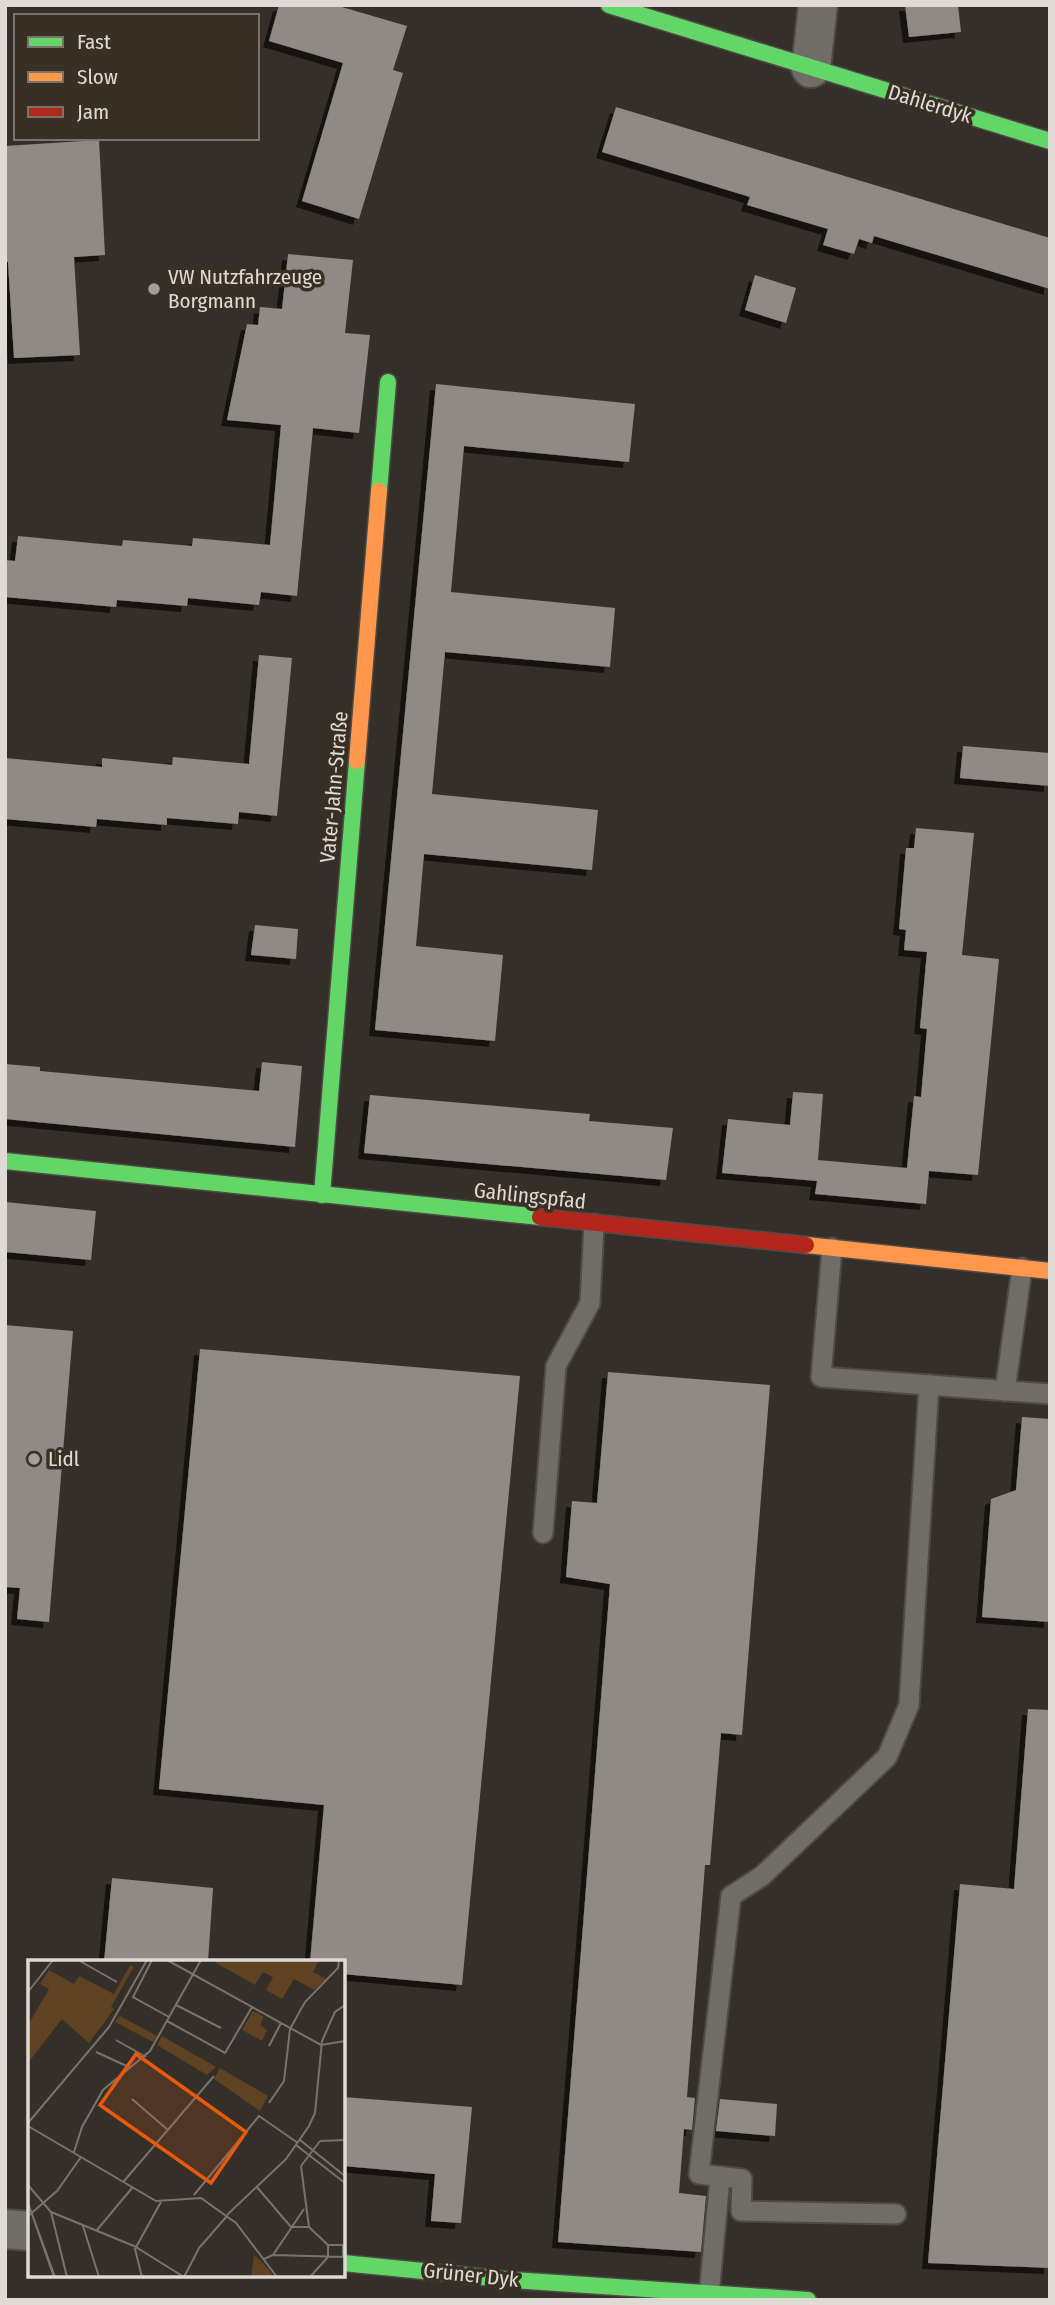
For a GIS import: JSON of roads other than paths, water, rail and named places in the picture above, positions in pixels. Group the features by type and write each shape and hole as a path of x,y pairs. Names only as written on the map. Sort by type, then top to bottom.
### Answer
{"street":[{"name":"Dahlerdyk","path":"609,5 1050,141"},
{"path":"811,68 818,5"},
{"name":"Vater-Jahn-Straße","path":"322,1195 388,382"},
{"name":"Gahlingspfad","path":"5,1161 1050,1271"},
{"path":"5,2229 28,2231"},
{"name":"Grüner Dyk","path":"345,2263 709,2295 808,2300"}],"lane":[{"path":"543,1533 556,1366 590,1303 594,1224"},
{"path":"832,1248 821,1377 1050,1394"},
{"path":"1005,1391 1022,1268"},
{"path":"897,2214 741,2211 742,2179 699,2174 731,1896 762,1876 887,1757 909,1705 929,1385"},
{"path":"709,2295 720,2178"}],"place":[{"name":"VW Nutzfahrzeuge Borgmann","path":"154,289"},
{"name":"Lidl","path":"34,1459"}]}
